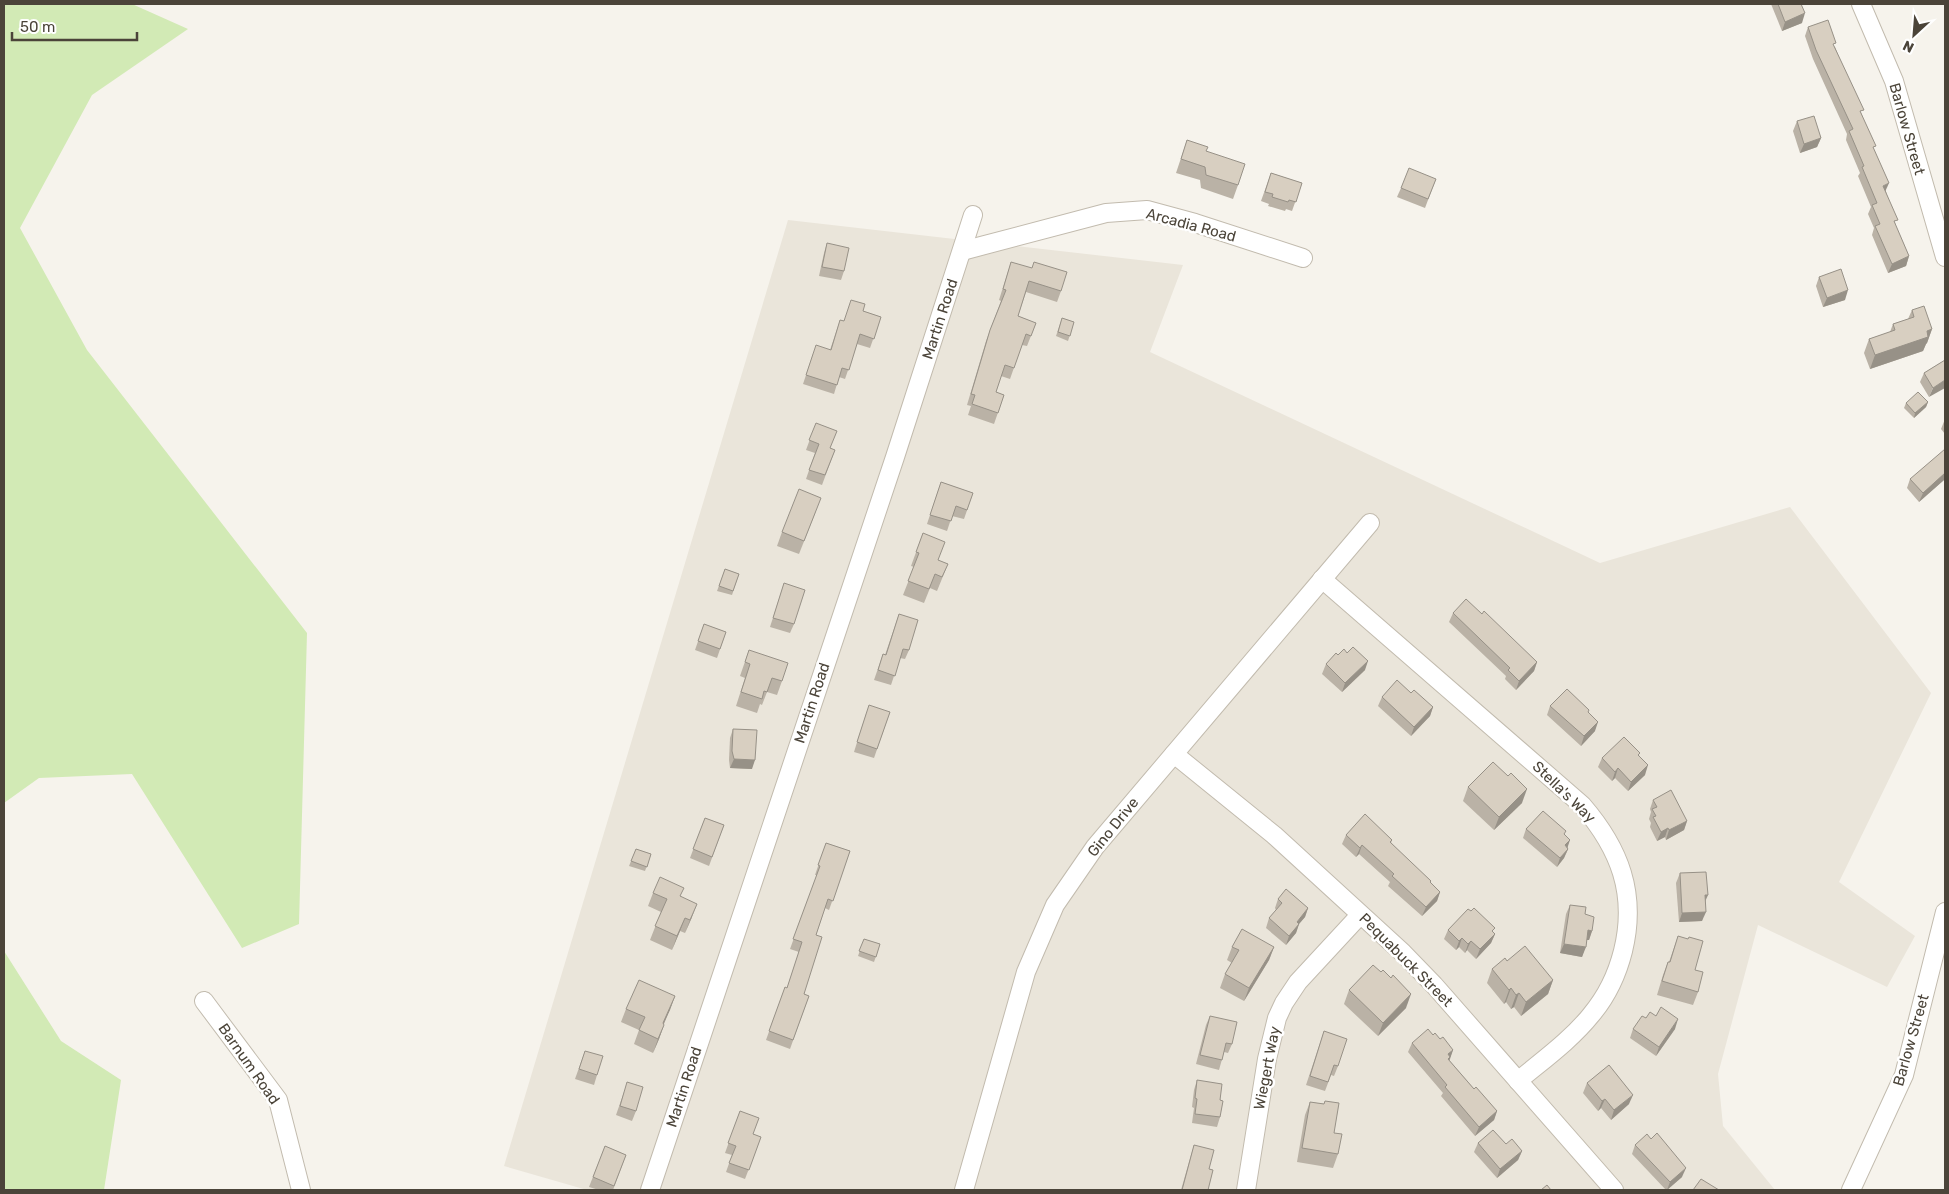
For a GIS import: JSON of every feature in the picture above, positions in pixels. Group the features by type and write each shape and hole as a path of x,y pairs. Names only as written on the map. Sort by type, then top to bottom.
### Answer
{"street":[{"name":"Barlow Street","path":"1861,4 1894,81 1945,257"},
{"name":"Arcadia Road","path":"962,251 1106,213 1147,210 1195,223 1303,258"},
{"name":"Martin Road","path":"650,1190 895,457 973,216"},
{"name":"Gino Drive","path":"964,1190 1026,972 1055,905 1095,847 1370,523"},
{"name":"Stella's Way","path":"1322,579 1582,805 1606,836 1619,863 1628,897 1628,924 1620,962 1612,985 1597,1008 1579,1028 1518,1081"},
{"name":"Pequabuck Street","path":"1174,754 1274,836 1419,969 1614,1190"},
{"name":"Barlow Street","path":"1851,1190 1904,1075 1945,912"},
{"name":"Wiegert Way","path":"1246,1190 1267,1058 1277,1018 1284,1003 1298,982 1360,914"},
{"name":"Barnum Road","path":"204,1001 278,1100 301,1190"}],"shaded area":[{"path":"788,220 1183,265 1150,352 1600,563 1790,507 1931,693 1839,882 1915,936 1887,987 1758,925 1718,1074 1723,1126 1775,1190 587,1190 504,1166"}],"green space":[{"path":"4,4 132,4 188,29 92,95 20,228 87,350 307,633 299,924 242,948 132,774 39,778 4,803"},
{"path":"4,951 61,1041 121,1080 104,1190 4,1190"}],"building":[{"path":"1778,4 1801,4 1805,13 1785,22"},
{"path":"1828,20 1836,43 1833,44 1864,110 1860,111 1876,146 1873,147 1889,183 1883,186 1898,220 1894,221 1909,256 1892,264 1875,226 1880,224 1872,205 1877,203 1849,131 1853,129 1816,50 1808,27"},
{"path":"1814,116 1821,138 1804,144 1797,121"},
{"path":"1187,140 1208,147 1206,151 1245,164 1238,185 1206,175 1205,167 1181,159"},
{"path":"1409,168 1436,179 1428,199 1401,188"},
{"path":"1271,173 1302,183 1296,202 1289,200 1288,202 1272,197 1273,194 1265,192"},
{"path":"827,243 849,248 844,271 822,267"},
{"path":"1011,262 1032,268 1034,262 1067,272 1061,291 1029,281 1018,316 1036,323 1031,336 1026,334 1014,368 1005,365 996,392 1004,395 998,413 972,404 975,395 971,394 990,330 1006,290 1003,289"},
{"path":"1841,269 1848,290 1827,298 1819,277"},
{"path":"851,300 865,304 863,311 881,317 874,339 860,334 849,370 842,368 837,385 806,375 816,345 831,350 840,320 844,321"},
{"path":"1924,306 1932,329 1927,331 1928,337 1875,355 1869,339 1895,330 1893,324 1914,317 1912,310"},
{"path":"1062,318 1074,322 1070,336 1058,332"},
{"path":"1945,360 1945,380 1933,388 1924,373"},
{"path":"1918,392 1928,402 1915,413 1906,403"},
{"path":"816,423 837,431 830,448 835,450 825,475 809,470 819,444 809,440"},
{"path":"1945,449 1945,473 1923,493 1910,479"},
{"path":"941,482 973,493 967,510 956,506 951,521 930,515"},
{"path":"799,489 821,498 804,541 782,532"},
{"path":"923,533 945,542 938,560 948,564 942,577 935,574 929,589 908,581 919,553 916,552"},
{"path":"725,569 739,574 733,591 719,586"},
{"path":"784,583 805,590 794,624 773,618"},
{"path":"1466,599 1482,614 1484,611 1537,662 1519,681 1508,670 1510,668 1453,613"},
{"path":"899,614 918,620 909,650 903,649 895,676 878,670 883,654 886,655"},
{"path":"704,624 726,632 720,649 698,641"},
{"path":"1353,647 1368,661 1345,683 1326,664 1336,653 1338,655 1344,649 1347,653"},
{"path":"749,650 788,663 782,681 772,678 767,692 764,691 762,699 741,692 750,664 745,662"},
{"path":"1397,680 1411,693 1414,690 1433,707 1414,727 1382,697"},
{"path":"1567,689 1589,710 1588,712 1598,722 1584,736 1550,706"},
{"path":"869,705 890,712 877,749 857,742"},
{"path":"733,729 757,730 755,760 734,759 732,751"},
{"path":"1624,737 1640,753 1638,755 1648,765 1631,782 1618,768 1615,772 1602,758"},
{"path":"1493,762 1508,776 1511,773 1527,789 1499,817 1468,787"},
{"path":"1671,790 1687,821 1661,832 1653,817 1656,816 1652,809 1657,807 1653,800"},
{"path":"1543,811 1566,831 1564,834 1570,840 1565,845 1568,849 1560,858 1526,829"},
{"path":"1365,814 1440,892 1426,907 1362,845 1360,848 1346,835"},
{"path":"705,818 724,825 712,857 693,849"},
{"path":"826,843 850,851 833,901 828,899 816,935 822,937 804,994 809,996 793,1040 769,1031 785,987 787,988 802,942 793,939 820,866 818,865"},
{"path":"636,849 651,854 647,867 631,861"},
{"path":"1706,872 1708,895 1705,895 1706,912 1682,913 1680,873"},
{"path":"660,877 684,888 680,896 697,904 690,920 685,918 677,936 655,926 667,899 653,893"},
{"path":"1286,889 1308,908 1297,922 1299,924 1289,936 1269,918 1282,903 1278,899"},
{"path":"1570,905 1586,907 1585,914 1594,917 1592,931 1588,930 1586,947 1564,944"},
{"path":"1474,908 1495,928 1492,931 1495,934 1480,949 1471,941 1468,944 1462,938 1459,941 1448,930 1468,909 1471,911"},
{"path":"1242,929 1274,947 1249,988 1225,974 1239,950 1232,947"},
{"path":"1678,936 1703,941 1695,970 1703,972 1698,992 1662,981"},
{"path":"864,939 880,944 876,957 859,951"},
{"path":"1525,946 1553,980 1526,1002 1519,993 1516,995 1511,988 1509,990 1492,969 1505,958 1507,961"},
{"path":"1373,965 1381,972 1383,970 1391,978 1393,975 1411,994 1383,1023 1349,990"},
{"path":"639,980 675,996 658,1039 639,1030 645,1017 626,1009"},
{"path":"1661,1007 1678,1019 1659,1047 1633,1029 1642,1016 1646,1018 1650,1012 1656,1016"},
{"path":"1210,1016 1237,1022 1232,1044 1226,1043 1222,1060 1200,1055"},
{"path":"1428,1029 1440,1039 1443,1037 1453,1050 1448,1054 1450,1057 1448,1059 1474,1089 1476,1087 1497,1111 1479,1127 1445,1087 1447,1085 1412,1043"},
{"path":"1324,1031 1347,1039 1338,1066 1334,1065 1328,1082 1310,1076"},
{"path":"585,1051 603,1056 597,1075 579,1069"},
{"path":"1609,1065 1633,1095 1614,1110 1605,1099 1602,1101 1587,1083"},
{"path":"1197,1080 1222,1084 1220,1100 1223,1101 1220,1117 1195,1114"},
{"path":"627,1082 643,1087 636,1111 620,1106"},
{"path":"1325,1101 1339,1103 1334,1133 1342,1134 1338,1154 1302,1148 1310,1102 1324,1104"},
{"path":"740,1111 759,1118 753,1134 761,1137 749,1170 729,1163 736,1146 728,1143"},
{"path":"1493,1130 1506,1144 1512,1139 1522,1151 1500,1169 1478,1143"},
{"path":"1657,1133 1686,1168 1670,1182 1635,1145 1647,1134 1651,1139"},
{"path":"1194,1145 1214,1150 1209,1169 1213,1170 1208,1190 1182,1190"},
{"path":"605,1146 626,1155 614,1186 593,1177"},
{"path":"1701,1179 1719,1190 1693,1190"},
{"path":"1547,1185 1551,1190 1541,1190"}]}
